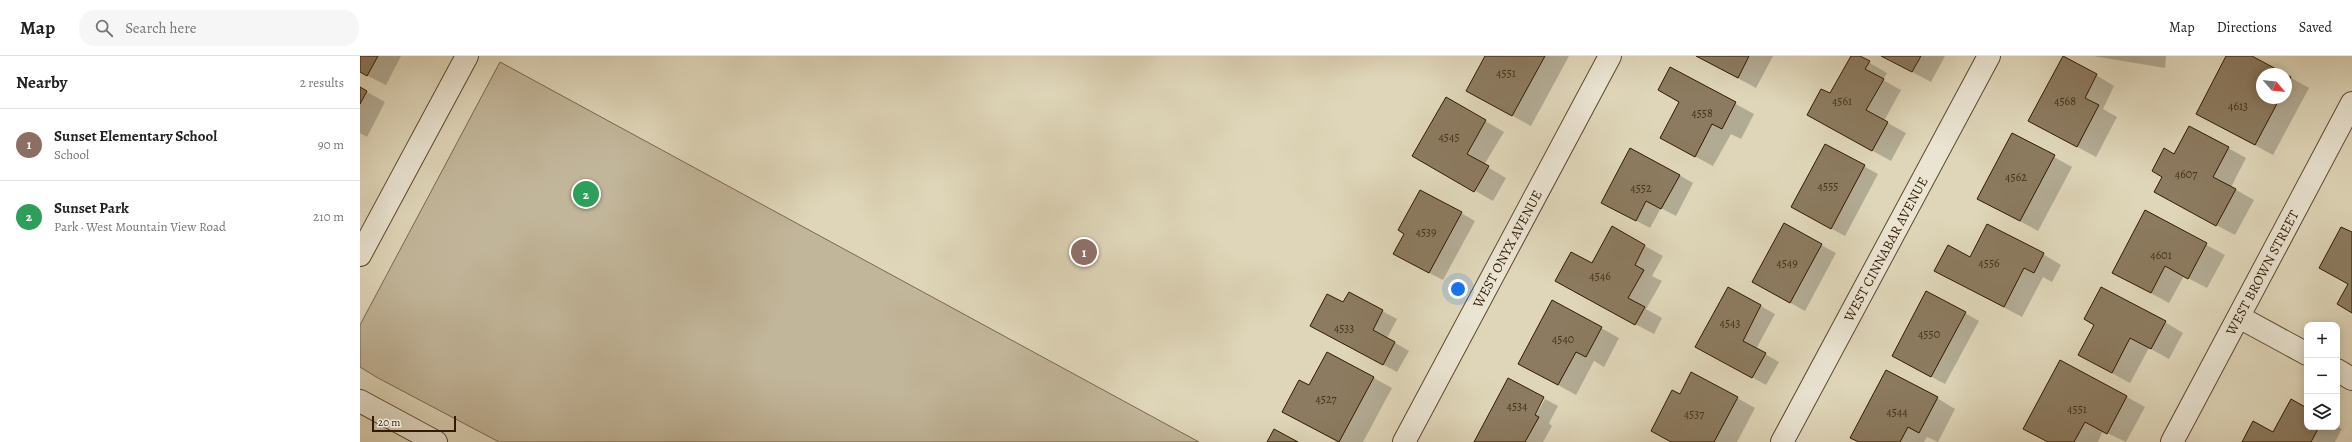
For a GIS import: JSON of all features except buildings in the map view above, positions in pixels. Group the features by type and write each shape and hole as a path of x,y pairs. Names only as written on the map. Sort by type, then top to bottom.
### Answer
{"street":[{"path":"360,255 467,56"},
{"name":"WEST ONYX AVENUE","path":"1404,442 1610,56"},
{"name":"WEST CINNABAR AVENUE","path":"1782,442 1989,56"},
{"name":"WEST BROWN STREET","path":"2172,442 2352,103"},
{"path":"2239,317 2304,352"},
{"path":"2340,372 2352,379"},
{"path":"360,401 436,442"}],"shaded area":[{"path":"500,62 1199,442 499,442 378,378 360,367 360,325"}],"place":[{"name":"Sunset Park","path":"586,194"},
{"name":"Sunset Elementary School","path":"1084,252"}]}
